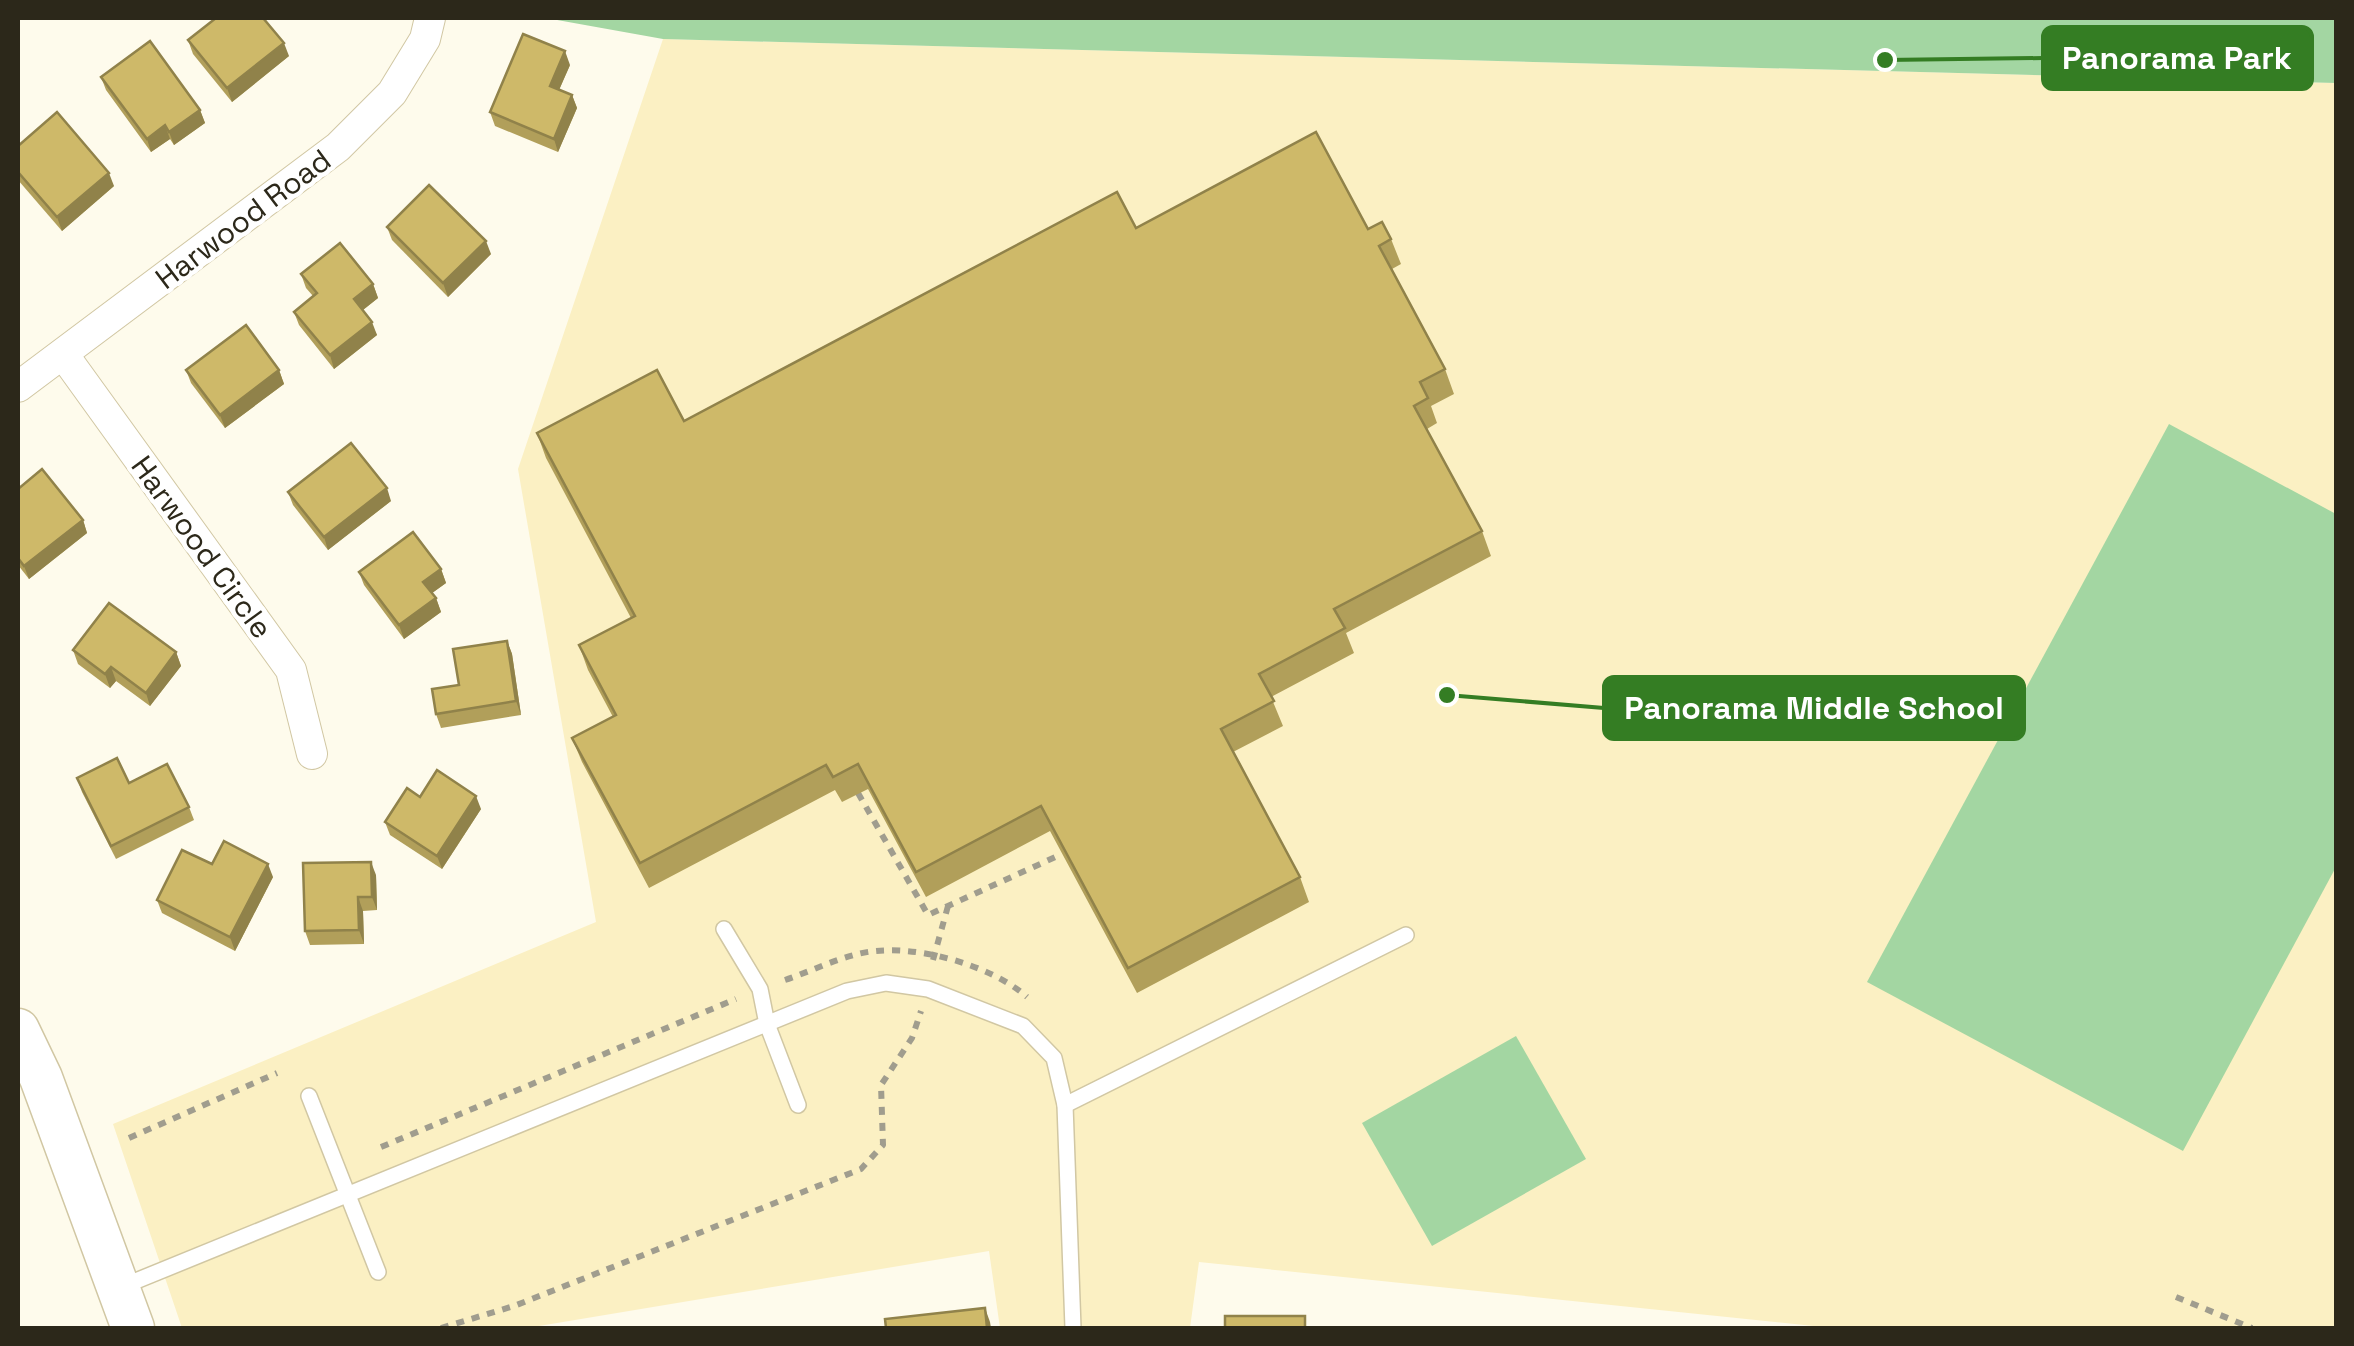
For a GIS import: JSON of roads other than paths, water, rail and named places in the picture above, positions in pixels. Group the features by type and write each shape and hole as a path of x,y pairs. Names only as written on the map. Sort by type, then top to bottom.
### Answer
{"main road":[{"path":"18,1030 29,1084 121,1287 133,1328"}],"street":[{"name":"Harwood Road","path":"18,387 338,147 392,93 425,39 430,18"},
{"name":"Harwood Circle","path":"63,354 290,670 312,754"}],"lane":[{"path":"724,929 760,989 767,1024 798,1105"},
{"path":"1065,1105 1406,934"},
{"path":"121,1287 847,991 886,983 928,989 1023,1026 1054,1058 1065,1105 1073,1328"},
{"path":"309,1096 378,1272"}],"place":[{"name":"Panorama Park","path":"1885,60"},
{"name":"Panorama Middle School","path":"1447,695"}]}
